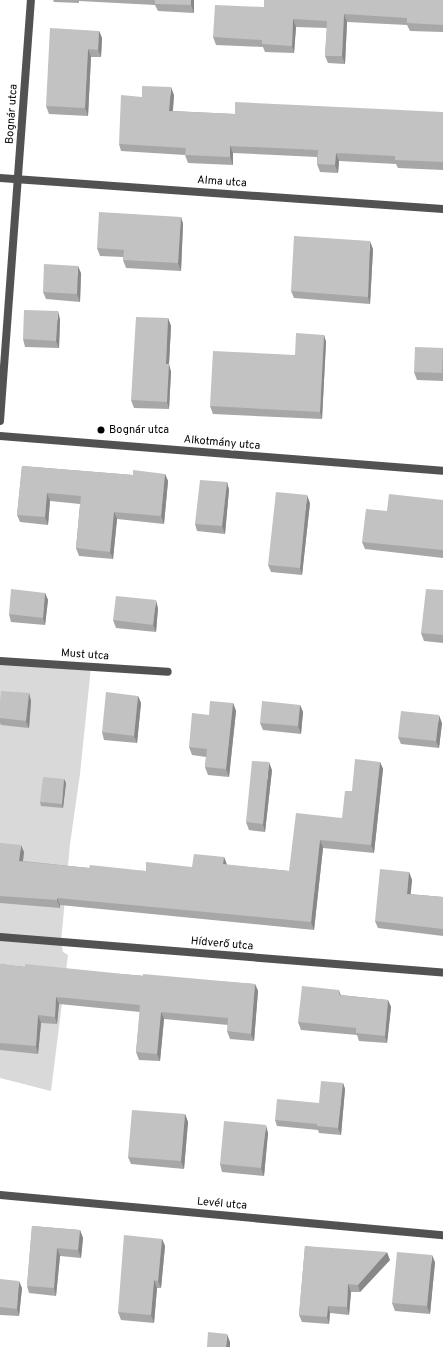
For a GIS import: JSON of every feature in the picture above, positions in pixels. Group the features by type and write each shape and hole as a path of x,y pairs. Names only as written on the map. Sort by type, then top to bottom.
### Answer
{"street":[{"name":"Bognár utca","path":"0,421 32,0"},
{"name":"Alma utca","path":"0,178 443,209"},
{"name":"Alkotmány utca","path":"0,436 443,471"},
{"name":"Must utca","path":"0,661 168,672"},
{"name":"Hídverő utca","path":"0,937 443,973"},
{"name":"Levél utca","path":"0,1195 443,1235"}],"shaded area":[{"path":"0,661 91,667 80,774 70,844 61,942 63,952 68,955 51,1091 0,1078"}],"building":[{"path":"155,0 191,0 191,5 155,4"},
{"path":"264,0 443,0 443,25 407,23 407,18 344,14 342,56 325,56 327,21 293,19 292,46 262,44 262,40 213,37 215,5 264,7"},
{"path":"50,28 99,31 98,50 88,49 85,108 46,106"},
{"path":"142,86 171,87 169,111 235,114 235,102 443,112 443,162 395,160 395,156 336,153 335,165 317,164 318,150 230,146 230,157 185,155 186,148 119,144 121,95 142,97"},
{"path":"99,212 181,217 178,263 123,260 124,250 97,248"},
{"path":"294,236 370,241 368,297 291,291"},
{"path":"44,264 78,266 77,294 43,292"},
{"path":"24,310 58,311 56,341 23,339"},
{"path":"136,317 168,318 166,364 169,364 167,402 131,400"},
{"path":"296,333 324,335 320,412 210,406 213,351 295,355"},
{"path":"415,347 443,348 442,373 414,372"},
{"path":"22,466 133,475 133,470 165,474 161,516 114,512 110,552 76,548 81,496 47,493 45,517 17,515"},
{"path":"200,480 227,482 222,526 195,524"},
{"path":"276,492 307,495 300,568 268,565"},
{"path":"389,494 443,500 443,550 362,542 366,509 387,511"},
{"path":"11,589 45,593 43,618 9,614"},
{"path":"426,589 443,590 443,635 421,633"},
{"path":"116,596 156,600 153,625 113,620"},
{"path":"1,691 29,693 26,721 0,718"},
{"path":"106,692 138,696 134,736 102,732"},
{"path":"210,701 233,703 226,769 205,767 207,749 189,747 192,713 209,715"},
{"path":"262,701 300,705 298,726 260,723"},
{"path":"401,711 439,715 436,741 398,737"},
{"path":"355,759 380,762 371,845 320,840 311,922 57,898 57,900 0,896 0,843 21,845 19,861 89,868 90,865 146,871 146,862 192,867 194,854 224,857 223,864 289,871 296,813 342,818 345,791 352,791"},
{"path":"252,761 269,762 263,824 246,822"},
{"path":"43,777 64,779 62,804 40,802"},
{"path":"380,869 409,872 407,894 443,897 443,929 375,921"},
{"path":"0,964 25,967 25,964 143,976 143,974 255,984 251,1034 227,1031 228,1018 161,1012 157,1054 136,1052 140,1005 56,997 55,1017 38,1015 36,1046 0,1043"},
{"path":"302,986 339,990 339,995 388,1000 385,1036 356,1033 356,1028 298,1022"},
{"path":"321,1081 343,1083 338,1128 317,1126 317,1124 275,1120 277,1099 319,1103"},
{"path":"132,1110 185,1114 181,1161 128,1157"},
{"path":"224,1121 266,1125 261,1168 220,1164"},
{"path":"32,1226 80,1230 78,1250 57,1248 54,1288 27,1286"},
{"path":"124,1235 162,1239 158,1281 154,1280 151,1315 118,1312"},
{"path":"305,1246 387,1252 358,1285 348,1284 347,1307 328,1306 327,1317 299,1315"},
{"path":"397,1252 432,1255 427,1306 392,1303"},
{"path":"0,1279 19,1281 17,1309 0,1307"},
{"path":"208,1332 227,1334 226,1347 207,1347"}],"place":[{"name":"Bognár utca","path":"101,430"}]}
